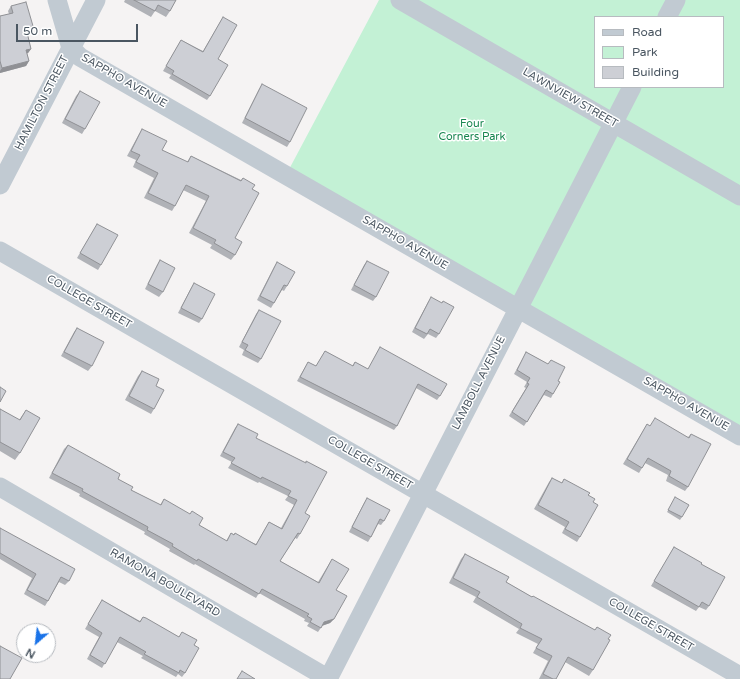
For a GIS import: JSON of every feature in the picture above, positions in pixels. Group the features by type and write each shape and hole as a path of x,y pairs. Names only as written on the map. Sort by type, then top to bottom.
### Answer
{"street":[{"path":"57,0 71,48"},
{"name":"HAMILTON STREET","path":"0,185 96,0"},
{"name":"LAWNVIEW STREET","path":"400,0 740,196"},
{"path":"668,16 676,0"},
{"name":"SAPPHO AVENUE","path":"71,48 80,57 518,307 740,436"},
{"name":"LAMBOLL AVENUE","path":"328,679 631,88"},
{"name":"COLLEGE STREET","path":"0,251 740,676"},
{"name":"RAMONA BOULEVARD","path":"0,487 328,679"}],"green space":[{"name":"Four Corners Park","path":"379,0 740,0 740,436 286,175"}],"building":[{"path":"134,0 176,0 170,11 158,5 155,11"},
{"path":"26,2 33,26 26,28 31,49 26,50 29,61 2,68 0,61 0,16 13,13 11,6"},
{"path":"223,17 237,25 218,59 228,65 210,96 172,74 174,71 166,66 181,40 203,52"},
{"path":"262,84 307,108 290,142 245,118"},
{"path":"80,91 100,102 85,129 65,119"},
{"path":"142,129 167,141 162,150 188,162 191,156 241,181 243,178 255,185 252,189 259,193 235,238 242,242 235,255 214,243 216,240 193,228 209,196 186,185 175,206 148,193 158,173 136,162 140,155 131,151"},
{"path":"97,224 118,235 101,265 80,253"},
{"path":"160,260 175,268 163,292 148,284"},
{"path":"367,261 389,272 376,297 354,285"},
{"path":"277,262 295,272 287,286 284,285 274,303 260,296"},
{"path":"194,283 215,294 202,319 181,308"},
{"path":"431,297 454,307 439,334 430,329 427,334 415,328"},
{"path":"259,310 281,321 261,359 245,350 248,345 242,342"},
{"path":"77,328 104,342 92,366 64,352"},
{"path":"380,347 447,384 440,396 418,384 397,426 300,377 308,362 316,366 325,351 353,366 355,362 368,369"},
{"path":"526,352 548,364 551,360 565,367 558,381 560,382 553,394 546,390 527,422 512,412 529,384 527,383 530,378 517,370"},
{"path":"142,371 159,379 156,386 164,390 154,409 129,396"},
{"path":"0,387 6,391 0,402"},
{"path":"0,409 20,420 26,410 40,418 20,453 0,442"},
{"path":"655,418 689,438 691,434 711,444 688,487 669,476 671,471 648,458 642,468 627,459 647,424 650,426"},
{"path":"238,424 258,434 256,438 327,472 305,513 310,516 300,534 298,533 280,561 319,583 332,559 349,569 336,590 347,596 334,619 324,622 321,628 310,622 312,619 307,616 309,614 262,589 259,594 198,559 197,561 172,546 173,544 147,530 148,527 82,491 83,489 52,473 68,445 120,474 118,479 133,487 131,490 161,505 164,499 190,514 192,511 203,518 199,525 227,541 231,533 234,535 235,533 256,545 269,522 282,529 297,500 288,496 291,491 262,477 261,479 231,463 235,458 223,452"},
{"path":"552,478 562,483 564,479 590,493 588,495 595,499 593,502 598,505 580,537 565,529 569,522 538,505"},
{"path":"675,497 689,505 682,517 668,510"},
{"path":"367,498 390,510 384,521 380,519 371,537 352,527"},
{"path":"0,528 75,569 69,581 61,577 48,601 27,590 36,574 0,553"},
{"path":"674,547 725,577 709,606 702,602 699,607 654,581"},
{"path":"465,554 509,577 506,582 532,597 533,596 595,630 597,627 611,635 608,639 610,640 593,670 568,657 556,679 543,674 552,656 536,648 542,639 520,628 522,624 477,597 480,592 453,578"},
{"path":"102,600 140,622 143,617 179,637 182,632 197,640 194,645 199,648 185,673 180,670 179,673 144,654 146,652 120,637 105,664 90,655 102,633 88,624"},
{"path":"0,646 16,655 16,663 19,663 10,679 0,679"},
{"path":"242,671 255,679 237,679"}]}
